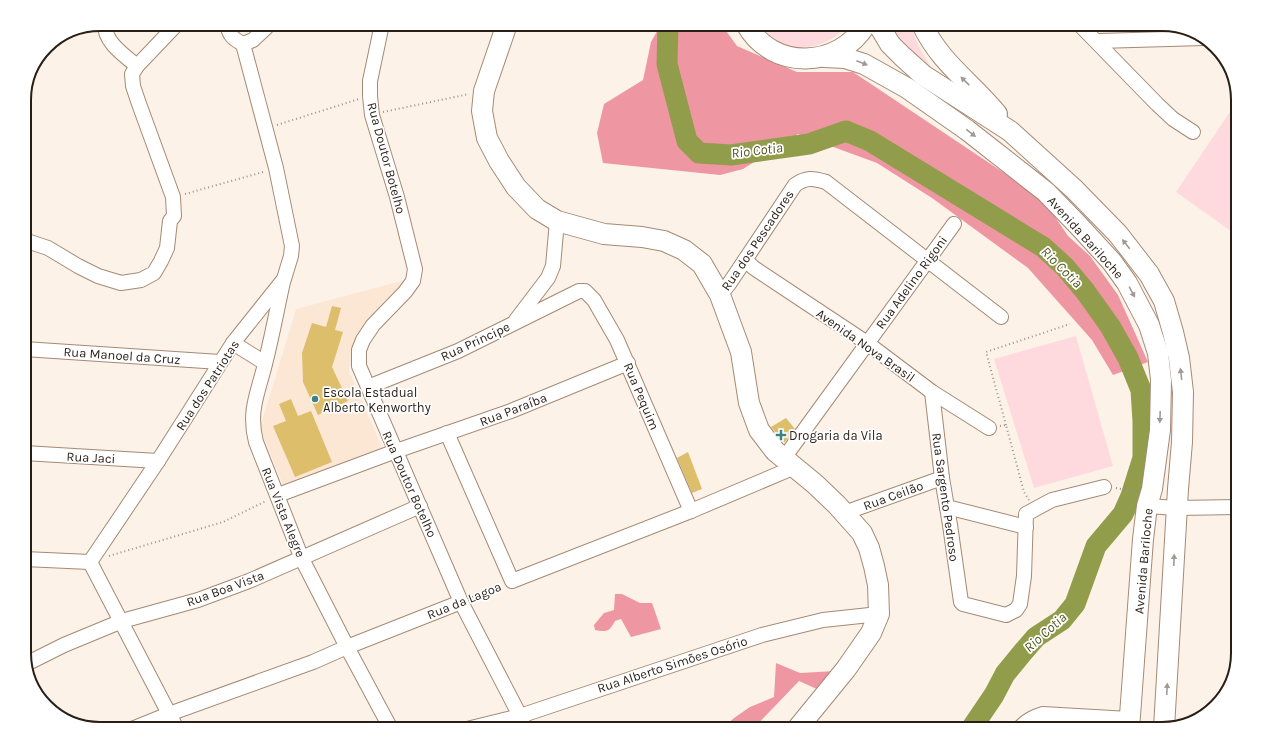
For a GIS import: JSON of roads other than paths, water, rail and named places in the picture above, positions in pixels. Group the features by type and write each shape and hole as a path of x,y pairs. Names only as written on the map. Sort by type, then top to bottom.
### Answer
{"main road":[{"path":"505,31 484,90 482,111 487,138 499,161 516,187 537,209 557,221 604,234 642,237 664,241 684,250 702,264 720,295 741,352 749,403 759,430 775,450 815,484 844,513 862,533 869,548 878,585 879,614 871,634 846,669 803,722"},
{"path":"750,31 760,43 774,52 790,58 807,59 824,57 844,48 862,31"},
{"name":"Avenida Bariloche","path":"882,31 890,44 923,75 1010,131 1074,189 1118,234 1149,274 1164,301 1174,332 1183,392 1182,442 1164,722"},
{"path":"925,31 928,37 953,70 989,104 1010,131"},
{"name":"Avenida Bariloche","path":"824,57 845,58 864,64 916,94 966,130 1046,192 1112,262 1128,283 1149,325 1158,353 1161,380 1160,430 1152,489 1142,499 1129,722"}],"street":[{"path":"106,31 111,43 137,66"},
{"path":"31,242 48,248 98,276 121,283 141,280 154,273 168,248 170,221 174,216 173,197 133,86 132,74 137,66 170,31"},
{"path":"228,31 234,40 243,44 253,40 263,31"},
{"name":"Rua Doutor Botelho","path":"381,31 370,81 372,115 398,197 415,269 413,281 405,292 373,325 363,340 359,350 359,366 461,602 522,722"},
{"path":"1086,31 1157,104 1173,119 1193,132"},
{"path":"1098,42 1193,38"},
{"name":"Rua dos Patriotas","path":"90,562 158,461 233,343 284,279 291,256 292,246 276,168 243,44"},
{"name":"Rua dos Pescadores","path":"720,295 795,185 802,180 809,178 826,182 927,259"},
{"path":"513,323 548,278 553,266 557,221"},
{"name":"Rua Adelino Rigoni","path":"790,462 867,343 954,224"},
{"path":"927,259 1001,317"},
{"name":"Avenida Nova Brasil","path":"745,260 867,343 932,392 989,428"},
{"name":"Rua Vista Alegre","path":"284,279 265,363 253,406 253,430 256,442 302,559 387,722"},
{"name":"Rua Principe","path":"368,387 458,351 579,291"},
{"name":"Rua Pequim","path":"579,291 585,291 594,300 617,340 691,511"},
{"path":"233,343 265,363"},
{"name":"Rua Manoel da Cruz","path":"31,349 220,362"},
{"name":"Rua Paraíba","path":"278,495 396,451 511,411 628,363"},
{"name":"Rua Sargento Pedroso","path":"932,392 942,478 961,602 1006,615 1016,610 1020,604 1022,596 1026,527"},
{"name":"Rua da Lagoa","path":"447,433 512,581 691,511 790,462"},
{"name":"Rua Jaci","path":"31,453 158,461"},
{"name":"Rua Ceilão","path":"844,513 942,478"},
{"path":"947,507 1026,527 1026,514 1052,500 1104,487"},
{"path":"1142,499 1177,508 1231,507"},
{"name":"Rua Boa Vista","path":"31,661 64,645 122,621 198,600 249,581 420,506"},
{"path":"31,559 90,562 173,722"},
{"name":"Rua da Lagoa","path":"149,722 313,662 461,602"},
{"name":"Rua Alberto Simões Osório","path":"496,722 520,716 762,635 823,620 879,614"},
{"path":"1025,722 1043,714 1112,722"}],"waterway":[{"name":"Rio Cotia","path":"668,31 667,64 687,141 699,153 731,155 809,144 846,131 870,141 1043,247 1065,267 1085,291 1110,326 1128,358 1141,390 1143,421 1143,458 1131,496 1123,514 1096,546 1075,604 1062,620 1036,637 1023,652 1005,674 994,695 976,722"}],"place":[{"name":"Escola Estadual Alberto Kenworthy","path":"315,399"},
{"name":"Drogaria da Vila","path":"781,435"}]}
